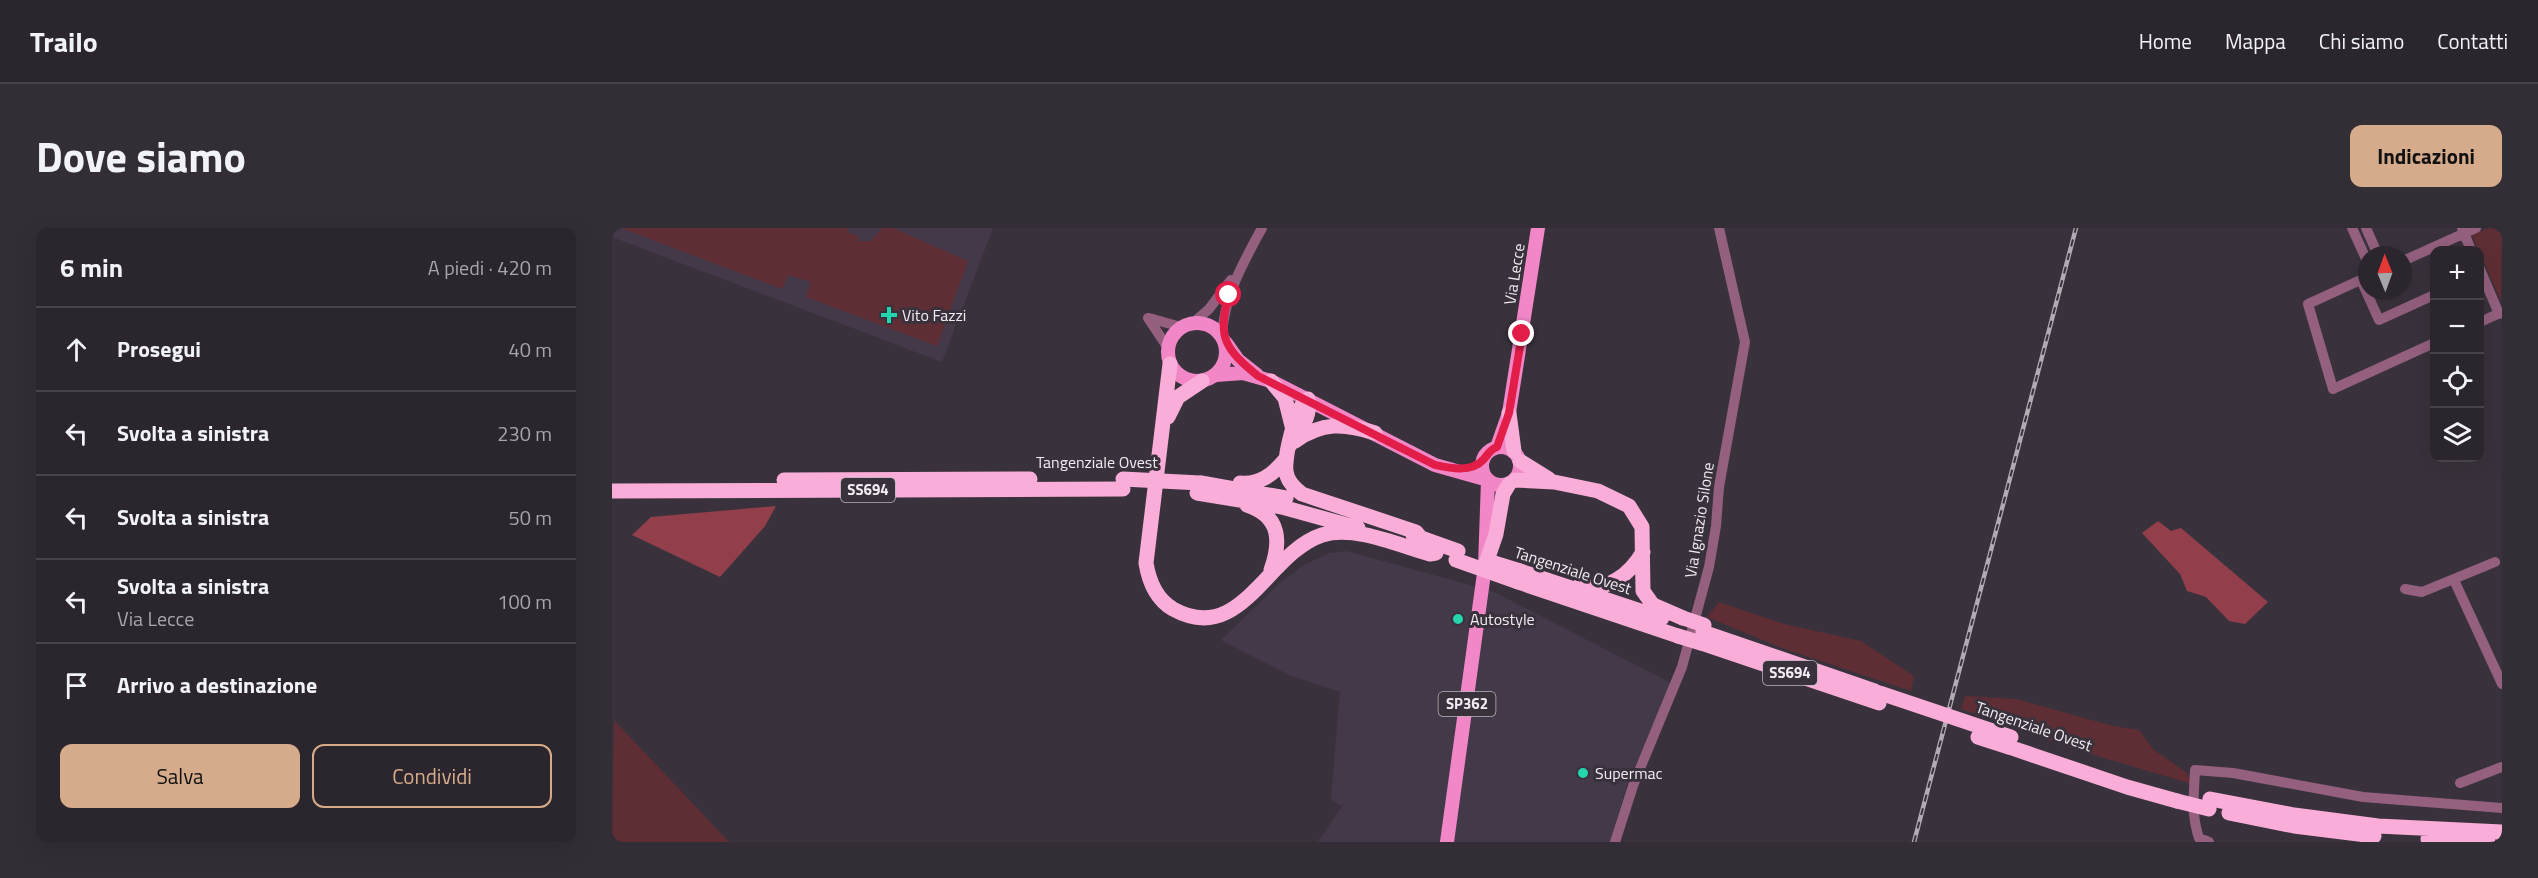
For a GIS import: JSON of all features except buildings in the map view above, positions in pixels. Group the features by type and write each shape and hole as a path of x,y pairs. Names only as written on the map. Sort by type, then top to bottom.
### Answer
{"highway":[{"path":"1170,364 1146,563 1150,581 1157,594 1169,606 1186,614 1218,616 1241,605 1269,574 1302,545 1332,533 1354,533 1430,554 1436,553"},
{"path":"1163,431 1178,397 1209,378"},
{"path":"1265,378 1285,398 1291,438 1285,460 1287,477 1302,494 1416,532 1421,538"},
{"path":"1291,438 1303,424 1309,409 1308,399"},
{"path":"1509,413 1517,456 1554,482"},
{"path":"1291,438 1331,425 1351,426 1375,433"},
{"path":"1269,574 1279,545 1274,526 1270,521 1257,509 1209,497 1200,490 1205,480 1246,484 1257,482 1276,471 1285,460"},
{"name":"Tangenziale Ovest","path":"612,481 1123,484 1265,493 1338,511 1421,538 1457,555 1681,626"},
{"path":"1485,566 1498,525 1503,494 1512,482 1554,482 1605,494 1629,506 1642,527 1642,582 1647,600 1681,626 1702,633"},
{"name":"Tangenziale Ovest","path":"612,491 1123,484"},
{"path":"612,495 673,494 700,490"},
{"name":"Tangenziale Ovest","path":"1200,490 1317,515 1436,553 1457,555"},
{"path":"1521,575 1534,572 1586,587 1605,586 1631,569 1643,552"},
{"name":"Tangenziale Ovest","path":"1702,633 1737,637 1741,644 1880,698"},
{"name":"Tangenziale Ovest","path":"1702,633 1880,698 2010,742 2125,776 2178,796 2318,829 2376,837 2488,842"},
{"name":"Tangenziale Ovest","path":"2209,804 2378,826 2502,832"},
{"path":"2437,829 2457,825 2502,826"}],"main road":[{"name":"Via Lecce","path":"1497,447 1509,413 1538,228"},
{"path":"1265,378 1243,373 1187,380 1170,364 1168,348 1170,340 1187,325 1210,325 1224,339 1238,360 1265,378 1435,465 1488,480 1497,485 1512,482 1520,472 1517,456 1497,447 1488,452 1483,460 1482,471 1488,480 1485,566"},
{"path":"1209,378 1225,363 1224,339"},
{"path":"1435,465 1459,469 1483,460"},
{"name":"SP362","path":"1447,842 1485,566"}],"street":[{"path":"1224,339 1223,313 1243,263 1262,228"},
{"name":"Via Ignazio Silone","path":"1615,842 1634,783 1681,668 1709,567 1716,526 1719,487 1745,342 1719,228"},
{"path":"2352,228 2360,246"},
{"path":"2366,228 2374,246"},
{"path":"2412,256 2463,231 2476,228"},
{"path":"2463,231 2469,246"},
{"path":"1168,348 1148,318 1187,325 1209,309 1243,263"},
{"path":"2358,281 2307,304 2333,389 2430,345"},
{"path":"2484,281 2500,313 2484,320"},
{"path":"2372,300 2379,320 2430,297"},
{"path":"1487,506 1492,523 1498,525"},
{"path":"2405,589 2422,592 2494,562"},
{"path":"2454,580 2502,684"},
{"path":"2460,783 2502,767"},
{"path":"2202,841 2192,812 2195,770 2233,773 2363,796 2502,808"}],"shaded area":[{"name":"Vito Fazzi","path":"612,228 993,228 942,362 612,237"},
{"name":"Vito Fazzi","path":"621,228 849,228 847,232 858,236 857,241 871,241 882,228 893,228 968,261 937,346 806,297 811,282 788,275 782,289"},
{"path":"2489,228 2502,228 2501,301 2484,262 2484,246 2477,246 2472,235"},
{"path":"776,506 765,526 720,577 632,535 651,517"},
{"path":"2158,521 2171,531 2181,528 2268,602 2245,624 2229,621 2206,597 2187,591 2180,574 2142,533"},
{"path":"1346,551 1492,591 1671,683 1629,779 1610,842 1318,842 1342,806 1331,800 1340,692 1289,675 1221,640 1280,583 1302,566 1329,553"},
{"path":"1719,602 1784,624 1861,641 1914,676 1911,691 1782,648 1707,617"},
{"path":"1965,696 2016,699 2113,726 2139,730 2154,750 2187,773 2192,784 2074,749 1961,709"},
{"path":"614,720 729,842 612,842"}],"railway":[{"path":"1914,842 2076,228"}],"place":[{"name":"Vito Fazzi","path":"889,315"},
{"name":"Autostyle","path":"1458,619"},
{"name":"Supermac","path":"1583,773"}],"route":[{"path":"1229,295 1223,313 1222,336 1238,360 1258,376 1308,399 1435,465 1451,468 1459,469 1470,466 1483,460 1488,452 1497,447 1509,413 1522,334"}]}
